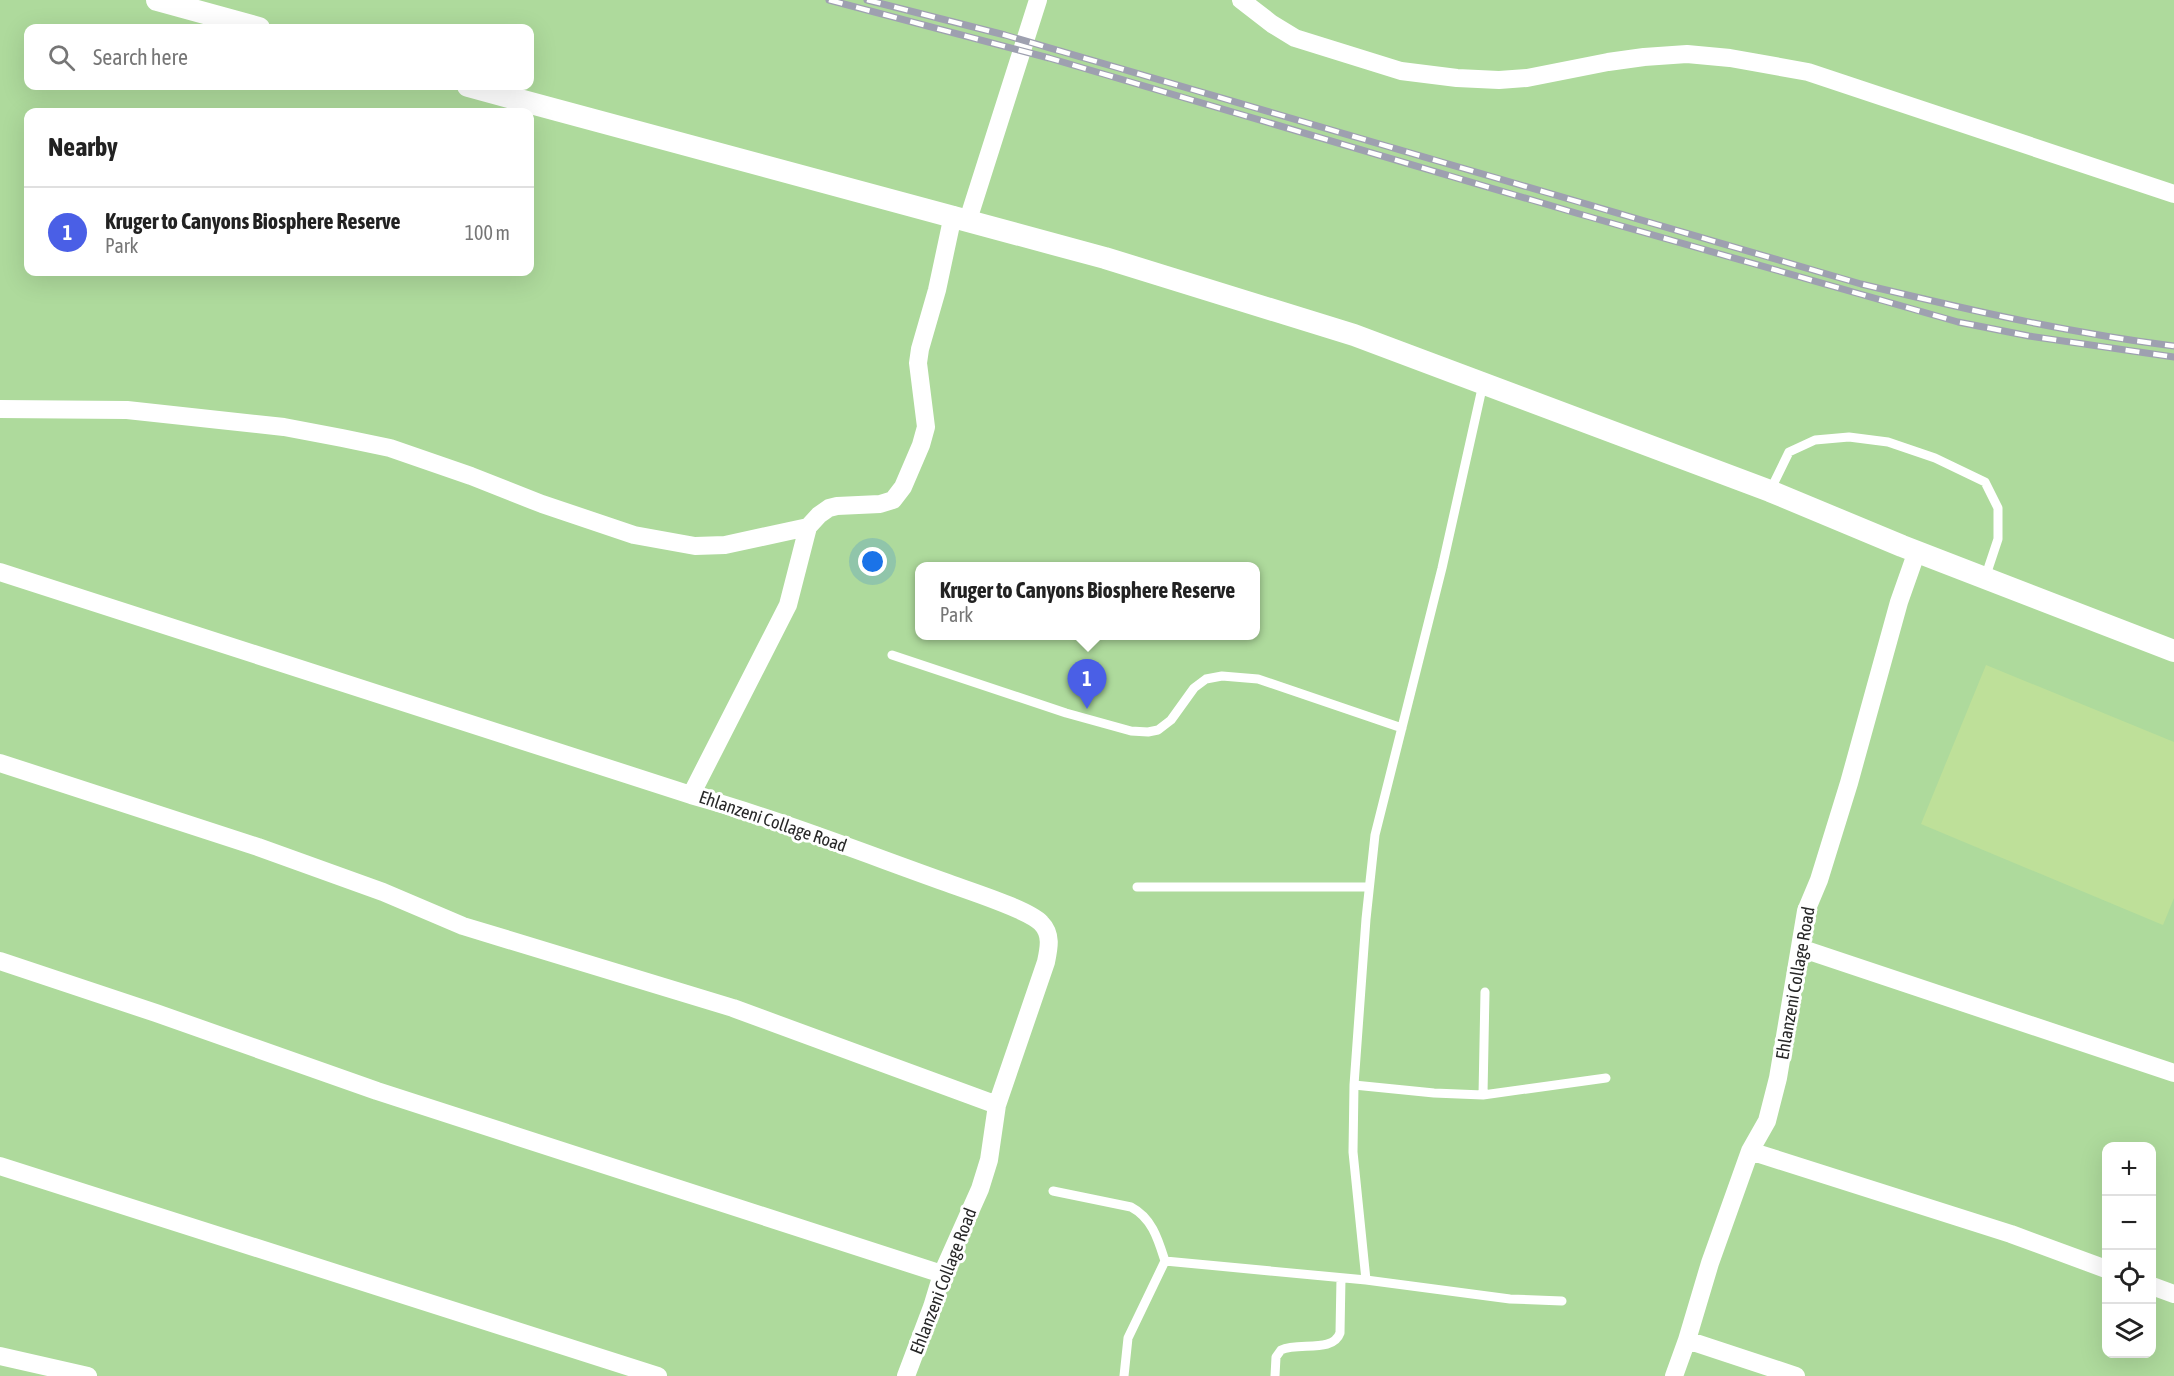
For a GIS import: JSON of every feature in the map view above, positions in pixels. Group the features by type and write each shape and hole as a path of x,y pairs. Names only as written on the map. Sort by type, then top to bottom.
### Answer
{"street":[{"path":"157,0 244,24"},
{"path":"1241,0 1272,24 1296,38 1401,71 1457,78 1499,80 1527,78 1644,57 1687,54 1730,58 1808,72 2174,194"},
{"path":"0,409 127,410 284,427 342,438 390,448 634,535 695,546 725,546 808,527 819,514 829,508 880,504 893,500 903,487 926,428 918,363 937,290 960,218 1014,73 1037,3"},
{"path":"483,90 1116,261 1345,332 1770,490 1917,551 2174,651"},
{"name":"Ehlanzeni Collage Road","path":"808,527 788,604 692,795 739,808 996,900 1041,922 1047,933 1049,945 1046,962 997,1105 988,1160 980,1190 942,1274 906,1376"},
{"name":"Ehlanzeni Collage Road","path":"1674,1376 1688,1340 1710,1263 1750,1151 1767,1121 1778,1078 1806,911 1819,880 1849,783 1899,602 1917,551"},
{"path":"0,572 692,795"},
{"path":"0,763 268,851 383,892 463,926 733,1008 997,1105"},
{"path":"1800,948 2174,1073"},
{"path":"0,961 377,1091 942,1274"},
{"path":"1750,1151 2011,1234 2102,1268"},
{"path":"0,1166 658,1376"},
{"path":"2156,1288 2174,1294"},
{"path":"1688,1340 1796,1376"},
{"path":"0,1356 88,1376"}],"lane":[{"path":"1366,1280 1353,1152 1354,1085 1375,835 1442,568 1483,382"},
{"path":"1770,490 1789,452 1815,440 1849,437 1888,442 1935,458 1985,482 1998,508 1998,539 1985,578"},
{"path":"892,655 1066,713 1131,731 1158,730 1171,720 1194,688 1206,679 1222,676 1258,679 1402,728"},
{"path":"1137,887 1369,887"},
{"path":"1483,1095 1485,992"},
{"path":"1354,1085 1483,1095 1606,1078"},
{"path":"1053,1191 1131,1207 1142,1212 1152,1225 1164,1261 1128,1338 1124,1376"},
{"path":"1164,1261 1366,1280 1468,1294 1562,1301"},
{"path":"1275,1376 1276,1357 1281,1350 1301,1345 1326,1345 1338,1339 1341,1333 1341,1278"}],"green space":[{"path":"0,0 2174,0 2174,1376 0,1376"},
{"path":"1986,665 2174,742 2174,898 2163,925 1921,824"}],"railway":[{"path":"829,0 1049,58 1576,213 1958,322 2029,336 2174,357"},
{"path":"867,0 1005,35 1861,284 2056,327 2174,346"}],"place":[{"name":"Kruger to Canyons Biosphere Reserve","path":"1087,709"}]}
